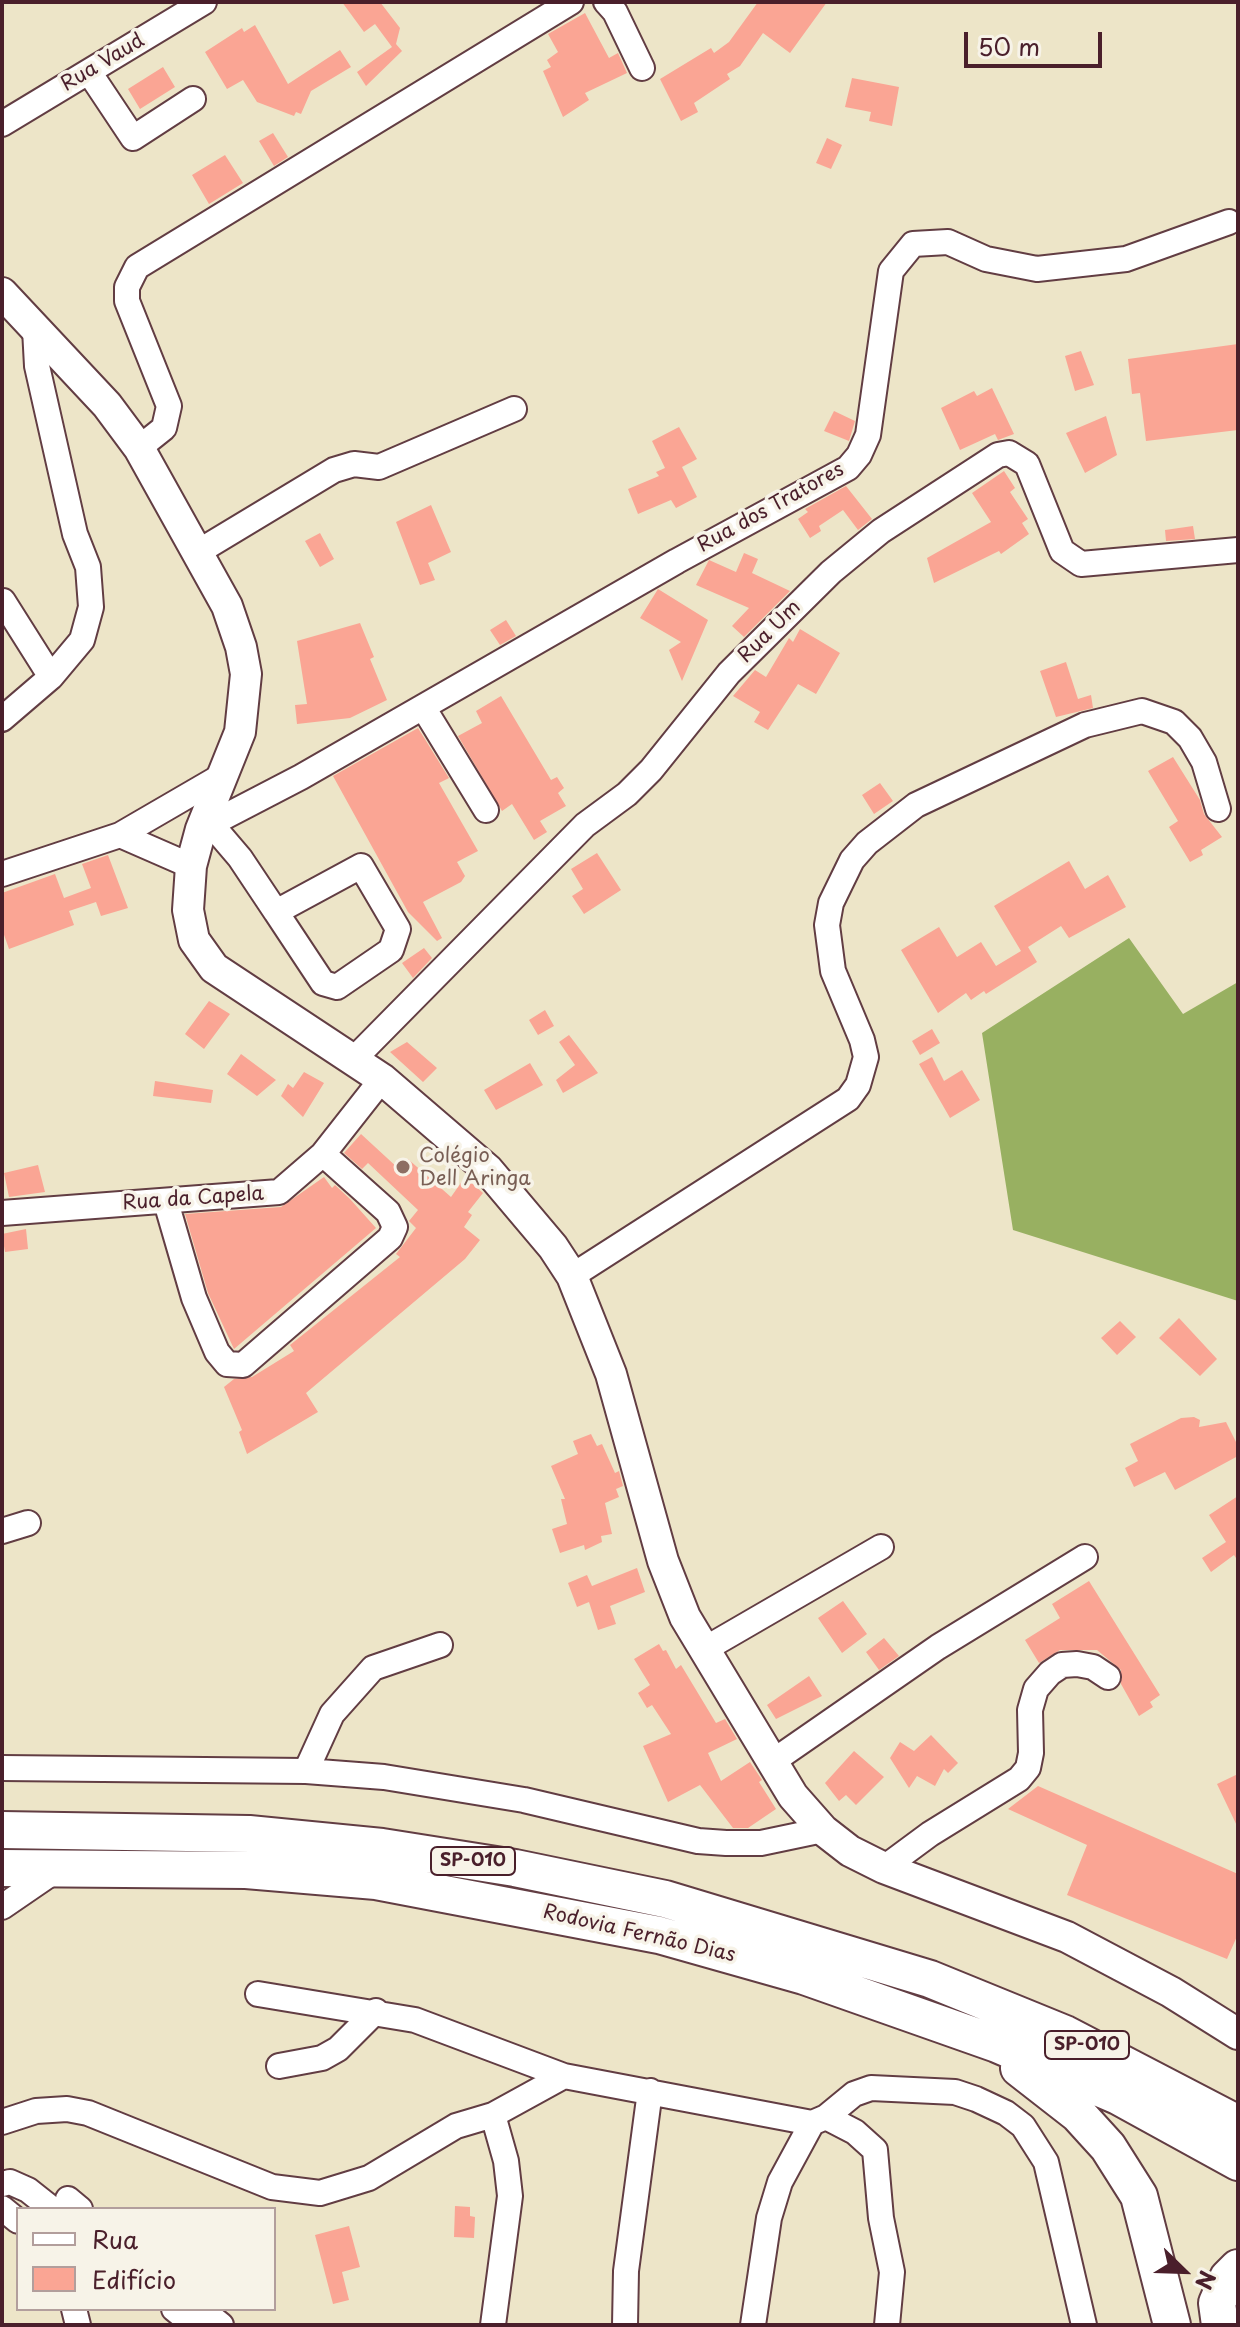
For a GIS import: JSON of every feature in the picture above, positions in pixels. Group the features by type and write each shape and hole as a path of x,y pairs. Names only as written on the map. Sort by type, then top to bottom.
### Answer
{"highway":[{"name":"Rodovia Fernão Dias","path":"2,1830 249,1834 382,1847 515,1868 665,1899 930,1979 1065,2034 1238,2124"},
{"name":"Rodovia Fernão Dias","path":"2,1868 246,1870 376,1881 659,1935 804,1976 997,2044 1118,2096 1238,2162"},
{"path":"997,2044 1013,2064 1078,2114 1108,2147 1139,2196 1172,2325"},
{"path":"1220,2325 1217,2303 1228,2278 1238,2268"}],"main road":[{"path":"2,293 107,405 139,448 227,606 246,674 240,732 191,866 188,910 194,940 214,968 382,1079 488,1170 530,1216 572,1276 611,1374 663,1561 685,1617 793,1796 823,1830 850,1851 884,1868 1067,1937 1235,2025"}],"street":[{"name":"Rua Vaud","path":"2,124 204,2"},
{"path":"139,448 164,428 169,406 127,301 127,287 137,267 571,2"},
{"path":"606,2 615,12 642,68"},
{"path":"89,72 133,138 193,99"},
{"name":"Rua dos Tratores","path":"206,826 848,468 859,455 868,435 891,271 913,244 948,242 986,259 1037,269 1126,259 1229,222"},
{"path":"2,719 51,677 82,640 91,607 88,567 75,534 37,366 35,329"},
{"path":"198,552 334,470 354,464 379,467 514,409"},
{"name":"Rua Um","path":"354,1059 585,825 627,794 651,770 729,673 831,572 881,531 998,455 1009,453 1027,464 1062,551 1081,564 1238,550"},
{"path":"3,601 51,677"},
{"path":"423,707 486,810"},
{"path":"572,1276 848,1099 858,1085 866,1057 833,971 827,925 831,903 852,860 867,843 916,805 1085,725 1142,711 1174,722 1190,738 1204,762 1218,809"},
{"path":"2,874 120,835 225,774"},
{"path":"206,826 240,858 323,983 337,987 391,950 398,929 361,866 276,912"},
{"path":"120,835 191,866"},
{"name":"Rua da Capela","path":"2,1213 279,1192 323,1154 382,1079"},
{"path":"166,1202 194,1298 217,1352 227,1364 243,1365 390,1238 395,1227 388,1212 323,1154"},
{"path":"2,1531 28,1523"},
{"path":"705,1649 881,1547"},
{"path":"772,1762 938,1647 1085,1557"},
{"path":"306,1771 332,1714 373,1668 440,1645"},
{"path":"884,1868 930,1834 1019,1779 1028,1768 1031,1753 1030,1710 1036,1689 1050,1673 1062,1665 1077,1664 1093,1667 1108,1677"},
{"path":"2,1768 306,1771 384,1777 524,1800 698,1841 761,1843 823,1830"},
{"path":"2,1907 61,1867"},
{"path":"258,1994 376,2011 441,2028 564,2076 819,2120 855,2132 875,2150 881,2218 892,2272 887,2325"},
{"path":"279,2066 301,2064 330,2053 376,2011"},
{"path":"2,2122 36,2111 67,2109 88,2113 272,2187 320,2193 369,2178 456,2126 493,2115 564,2076"},
{"path":"753,2325 769,2218 780,2182 819,2120 854,2094 871,2088 955,2092 1006,2113 1023,2126 1046,2162 1084,2325"},
{"path":"625,2325 626,2271 650,2091"},
{"path":"493,2115 506,2161 510,2196 493,2325"},
{"path":"2,2184 10,2182 67,2206"},
{"path":"176,2311 194,2325"},
{"path":"204,2311 221,2325"}],"green space":[{"path":"1129,938 1183,1014 1238,982 1238,1301 1013,1230 982,1033"}],"building":[{"path":"342,2 380,2 400,28 396,44 402,51 366,86 357,72 392,47 375,24 364,32"},
{"path":"758,2 827,2 790,53 763,33 740,66 727,74 730,79 694,103 698,112 681,121 660,79 711,48 714,53 729,42"},
{"path":"585,13 609,58 618,53 627,73 585,93 589,100 563,117 543,71 551,67 547,60 558,52 548,34"},
{"path":"255,25 288,84 340,50 351,67 311,91 301,114 296,112 294,116 257,102 243,80 227,89 205,52 242,28 244,32"},
{"path":"163,67 175,87 140,109 128,89"},
{"path":"852,78 899,87 892,126 869,121 871,112 845,107"},
{"path":"273,133 288,157 274,166 259,141"},
{"path":"827,138 842,145 831,169 816,163"},
{"path":"225,155 243,183 209,204 192,175"},
{"path":"1238,344 1238,430 1146,441 1140,393 1132,394 1128,359"},
{"path":"1081,351 1094,385 1075,391 1065,356"},
{"path":"992,388 1014,434 998,440 995,434 960,450 941,408 974,391 977,396"},
{"path":"834,411 855,421 849,441 824,431"},
{"path":"1106,416 1117,455 1085,473 1066,433"},
{"path":"679,427 697,459 682,467 697,497 676,508 671,500 638,514 628,489 659,476 656,472 665,468 652,441"},
{"path":"1004,471 1015,488 1010,492 1028,519 1022,523 1029,534 1001,554 999,551 934,583 927,558 991,522 972,493"},
{"path":"846,486 872,519 858,530 843,510 819,526 821,531 810,538 798,519 808,512 805,509"},
{"path":"431,505 451,552 428,563 435,580 420,585 396,522"},
{"path":"1193,526 1195,539 1166,541 1165,530"},
{"path":"320,533 334,559 320,567 305,541"},
{"path":"744,553 758,559 752,573 790,591 744,637 732,626 749,608 696,585 709,560 736,572"},
{"path":"658,589 708,620 682,681 669,650 681,642 640,618"},
{"path":"506,620 516,636 500,645 490,630"},
{"path":"360,623 374,657 370,659 387,700 350,718 297,724 295,705 307,704 297,641"},
{"path":"800,629 840,653 816,694 798,684 768,730 754,722 760,712 733,696 755,670 766,677 789,638 793,642"},
{"path":"1066,662 1078,699 1091,695 1093,708 1056,717 1040,671"},
{"path":"501,696 551,780 557,777 564,788 558,793 566,806 540,821 547,832 534,840 512,804 502,811 458,736 482,723 476,711"},
{"path":"418,728 449,778 439,783 478,851 457,862 465,876 461,882 423,902 442,938 437,941 408,912 333,776"},
{"path":"1173,757 1200,800 1204,814 1222,837 1201,850 1203,855 1190,862 1169,827 1178,821 1148,771"},
{"path":"880,783 893,801 874,814 862,795"},
{"path":"597,853 621,890 584,914 572,896 583,889 571,869"},
{"path":"108,855 128,908 101,916 96,902 69,911 74,925 9,949 2,929 2,893 55,874 64,898 91,888 82,864"},
{"path":"1069,861 1085,889 1108,875 1126,907 1069,938 1061,926 1028,947 1037,962 986,994 984,991 971,1000 966,993 938,1013 901,950 939,927 957,957 981,942 996,966 1021,951 994,906"},
{"path":"424,948 432,958 413,978 402,963"},
{"path":"209,1001 230,1014 204,1049 185,1034"},
{"path":"545,1010 554,1026 538,1035 529,1020"},
{"path":"932,1029 940,1043 920,1055 912,1041"},
{"path":"569,1035 598,1073 563,1093 556,1080 575,1065 559,1042"},
{"path":"407,1042 437,1068 423,1082 390,1052"},
{"path":"241,1054 276,1080 257,1096 227,1074"},
{"path":"932,1057 944,1081 962,1070 980,1100 950,1118 919,1064"},
{"path":"530,1063 543,1085 496,1110 484,1090"},
{"path":"304,1072 324,1083 303,1117 281,1096 288,1084 293,1088"},
{"path":"155,1081 213,1090 211,1103 153,1096"},
{"path":"361,1134 399,1169 408,1159 451,1197 465,1177 483,1193 468,1212 472,1215 464,1227 480,1240 465,1259 306,1393 318,1412 247,1454 239,1432 242,1430 224,1387 234,1379 252,1377 294,1351 290,1345 400,1257 396,1254 416,1228 409,1221 418,1210 368,1163 362,1169 344,1153"},
{"path":"38,1165 45,1192 9,1197 4,1173"},
{"path":"324,1177 332,1188 335,1185 350,1199 376,1228 234,1349 208,1293 185,1214 281,1207"},
{"path":"26,1229 28,1249 5,1252 2,1234"},
{"path":"1179,1318 1217,1359 1200,1376 1159,1338"},
{"path":"1120,1321 1136,1337 1117,1355 1101,1338"},
{"path":"1181,1418 1200,1420 1199,1427 1226,1422 1238,1446 1238,1456 1175,1490 1165,1472 1134,1487 1125,1468 1138,1461 1130,1444"},
{"path":"591,1434 597,1446 602,1444 615,1473 619,1471 623,1486 616,1489 619,1497 605,1503 612,1534 601,1536 602,1542 585,1550 584,1545 560,1553 552,1529 567,1524 561,1499 565,1499 551,1466 578,1454 573,1441"},
{"path":"1238,1496 1238,1561 1234,1555 1211,1572 1202,1558 1226,1542 1209,1515"},
{"path":"637,1568 645,1592 610,1606 616,1624 598,1630 589,1602 577,1607 568,1583 587,1575 592,1586"},
{"path":"1089,1581 1160,1695 1150,1702 1153,1707 1139,1716 1121,1684 1121,1670 1097,1650 1060,1650 1039,1663 1025,1640 1060,1618 1052,1604"},
{"path":"843,1601 867,1634 842,1653 818,1618"},
{"path":"884,1638 899,1656 879,1670 866,1652"},
{"path":"659,1644 663,1651 666,1650 676,1669 681,1665 716,1723 725,1719 737,1739 708,1753 721,1781 750,1762 762,1780 759,1782 776,1809 748,1828 733,1828 700,1785 668,1802 643,1746 671,1734 652,1705 647,1708 638,1693 650,1685 634,1659"},
{"path":"809,1676 822,1696 776,1719 767,1705"},
{"path":"931,1735 958,1763 948,1773 944,1769 935,1786 917,1776 909,1788 890,1758 900,1742 914,1751"},
{"path":"854,1751 884,1777 856,1805 846,1795 839,1801 825,1783"},
{"path":"1238,1774 1238,1828 1217,1784"},
{"path":"1038,1786 1238,1874 1238,1934 1227,1959 1067,1895 1087,1845 1008,1809"},
{"path":"455,2206 470,2207 470,2216 475,2217 474,2238 454,2237"},
{"path":"349,2226 360,2267 342,2272 349,2300 333,2304 315,2235"}],"place":[{"name":"Colégio Dell Aringa","path":"403,1167"}]}
